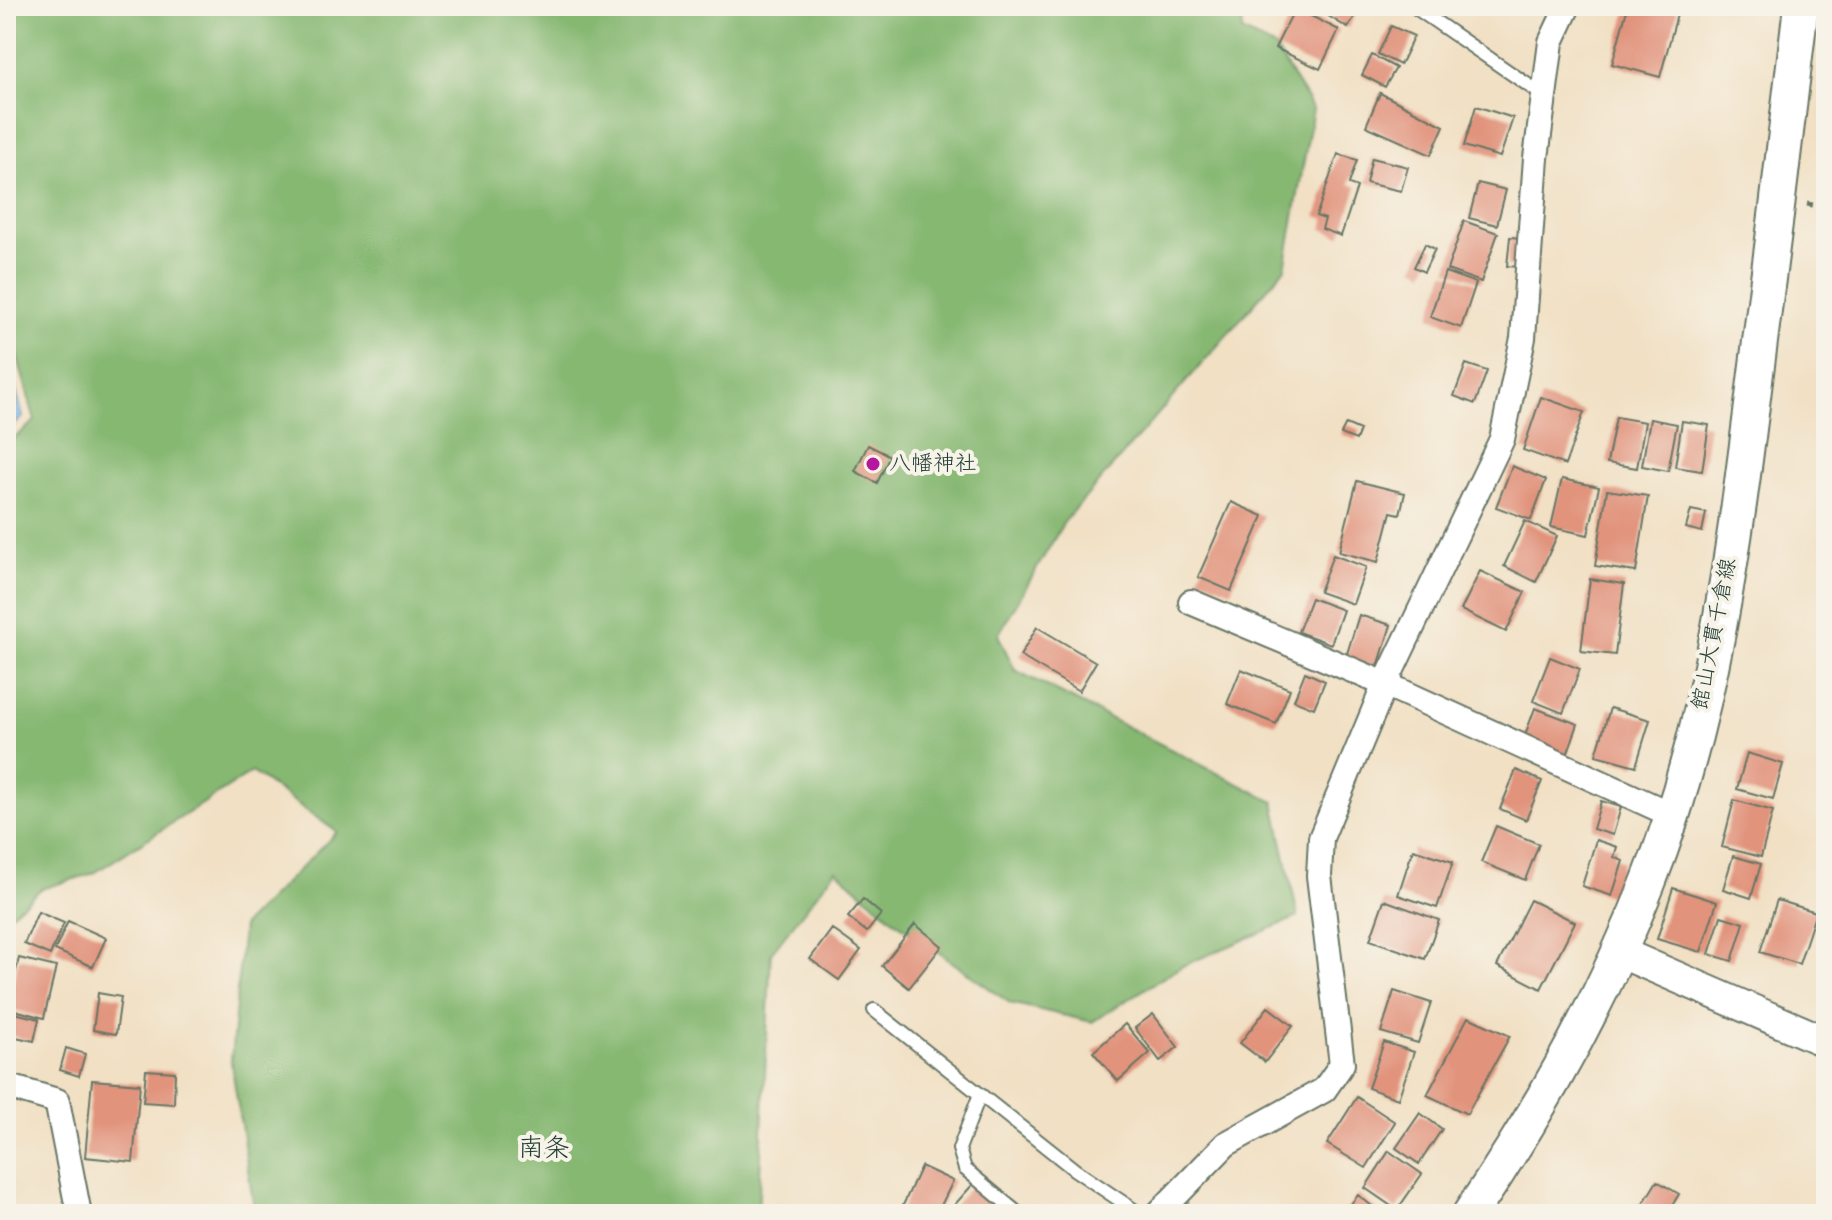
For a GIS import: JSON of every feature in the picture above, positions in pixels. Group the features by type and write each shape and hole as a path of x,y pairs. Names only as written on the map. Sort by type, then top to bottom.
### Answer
{"main road":[{"name":"館山大貫千倉線","path":"1470,1214 1575,1043 1619,952 1672,815 1701,708 1742,488 1801,6"}],"street":[{"path":"1158,1214 1226,1144 1324,1090 1342,1064 1319,876 1321,838 1385,684 1502,439 1523,338 1551,42 1568,6"},
{"path":"1191,602 1385,684 1672,815"},
{"path":"1619,952 1826,1042"},
{"path":"6,1086 57,1101 79,1214"}],"lane":[{"path":"1413,6 1544,96"},
{"path":"874,1010 1075,1170 1140,1214"},
{"path":"980,1094 959,1149 965,1169 1019,1214"}],"green space":[{"path":"6,6 1244,6 1242,31 1275,48 1313,109 1285,268 1064,522 998,635 1015,670 1274,802 1298,917 1182,966 1092,1022 1010,1003 896,922 836,870 771,953 758,1214 255,1214 231,1061 243,925 337,832 252,772 94,873 41,889 6,918 6,445 35,421 6,314"}],"water":[{"path":"6,352 23,417 6,432"}],"building":[{"path":"1330,6 1361,6 1348,28 1325,14"},
{"path":"1628,6 1661,6 1678,11 1660,77 1612,64"},
{"path":"1295,8 1339,30 1320,69 1275,48"},
{"path":"1391,26 1414,36 1400,65 1378,54"},
{"path":"1372,55 1396,68 1385,87 1362,75"},
{"path":"1380,93 1444,126 1431,155 1366,126"},
{"path":"1476,106 1513,118 1500,157 1464,146"},
{"path":"1338,154 1357,160 1349,184 1357,187 1341,236 1322,229 1325,219 1316,216"},
{"path":"1372,158 1408,167 1401,191 1366,183"},
{"path":"1478,183 1506,190 1497,225 1469,218"},
{"path":"1464,221 1498,233 1481,282 1447,270"},
{"path":"1510,237 1521,238 1518,267 1507,266"},
{"path":"1425,244 1435,249 1424,272 1414,267"},
{"path":"1445,272 1476,283 1461,328 1430,317"},
{"path":"1466,364 1487,371 1475,404 1454,396"},
{"path":"1541,397 1584,412 1565,465 1523,450"},
{"path":"1616,417 1645,422 1637,468 1607,463"},
{"path":"1650,419 1677,424 1668,471 1642,466"},
{"path":"1682,421 1709,425 1702,471 1675,467"},
{"path":"1346,424 1360,430 1356,440 1341,434"},
{"name":"八幡神社","path":"868,445 890,456 877,483 855,471"},
{"path":"1512,466 1546,480 1531,520 1496,507"},
{"path":"1562,479 1599,487 1588,535 1551,527"},
{"path":"1357,481 1405,493 1400,514 1391,512 1378,562 1339,552"},
{"path":"1607,490 1648,496 1636,572 1595,566"},
{"path":"1231,502 1263,516 1231,591 1198,577"},
{"path":"1691,510 1706,513 1702,532 1686,528"},
{"path":"1525,521 1557,536 1536,582 1504,566"},
{"path":"1333,555 1366,567 1353,604 1319,592"},
{"path":"1480,571 1525,592 1506,632 1461,610"},
{"path":"1590,579 1624,584 1615,655 1581,651"},
{"path":"1311,598 1343,610 1331,644 1298,632"},
{"path":"1359,615 1391,625 1377,670 1345,660"},
{"path":"1037,627 1096,662 1079,691 1020,656"},
{"path":"1550,657 1580,669 1563,713 1533,701"},
{"path":"1241,669 1290,689 1276,724 1227,704"},
{"path":"1305,672 1325,681 1314,708 1294,700"},
{"path":"1535,708 1578,724 1567,755 1524,738"},
{"path":"1610,708 1650,720 1636,766 1596,755"},
{"path":"1747,753 1783,764 1773,799 1737,789"},
{"path":"1516,770 1542,781 1526,820 1500,809"},
{"path":"1734,800 1773,811 1761,857 1722,847"},
{"path":"1601,801 1621,807 1613,835 1593,829"},
{"path":"1496,826 1539,844 1525,880 1481,862"},
{"path":"1596,840 1617,847 1614,857 1623,861 1612,896 1582,886"},
{"path":"1413,849 1453,862 1437,908 1398,895"},
{"path":"1733,856 1761,864 1751,898 1723,889"},
{"path":"1673,888 1717,902 1701,952 1657,939"},
{"path":"863,899 881,914 867,932 848,917"},
{"path":"1384,900 1439,920 1425,959 1370,940"},
{"path":"1530,900 1575,922 1541,989 1497,966"},
{"path":"1777,900 1816,912 1799,964 1760,952"},
{"path":"38,912 64,923 50,955 24,944"},
{"path":"1721,916 1744,923 1732,961 1709,954"},
{"path":"68,921 106,938 93,967 55,950"},
{"path":"915,924 942,946 909,988 882,966"},
{"path":"832,929 861,950 839,980 810,959"},
{"path":"19,958 56,967 44,1018 7,1008"},
{"path":"1394,991 1431,1003 1418,1043 1381,1032"},
{"path":"98,993 121,997 116,1034 93,1030"},
{"path":"1268,1007 1293,1026 1265,1062 1240,1043"},
{"path":"6,1011 39,1019 34,1041 11,1036 6,1051"},
{"path":"1153,1014 1178,1047 1160,1061 1135,1028"},
{"path":"1468,1017 1510,1036 1467,1114 1427,1095"},
{"path":"1125,1024 1150,1053 1118,1081 1093,1052"},
{"path":"1384,1042 1414,1052 1398,1099 1368,1088"},
{"path":"66,1048 85,1054 79,1076 60,1070"},
{"path":"146,1070 175,1072 174,1104 143,1102"},
{"path":"92,1080 140,1084 133,1162 85,1157"},
{"path":"1357,1097 1395,1122 1366,1168 1327,1144"},
{"path":"1420,1113 1442,1129 1419,1164 1396,1148"},
{"path":"1389,1151 1422,1174 1397,1210 1365,1188"},
{"path":"921,1166 953,1181 937,1214 899,1214"},
{"path":"1657,1181 1679,1194 1667,1214 1637,1214"},
{"path":"974,1183 1005,1211 1002,1214 949,1211"},
{"path":"1358,1195 1377,1210 1373,1214 1343,1214"}],"place":[{"name":"八幡神社","path":"873,464"}],"district":[{"name":"南条","path":"544,1149"}]}
